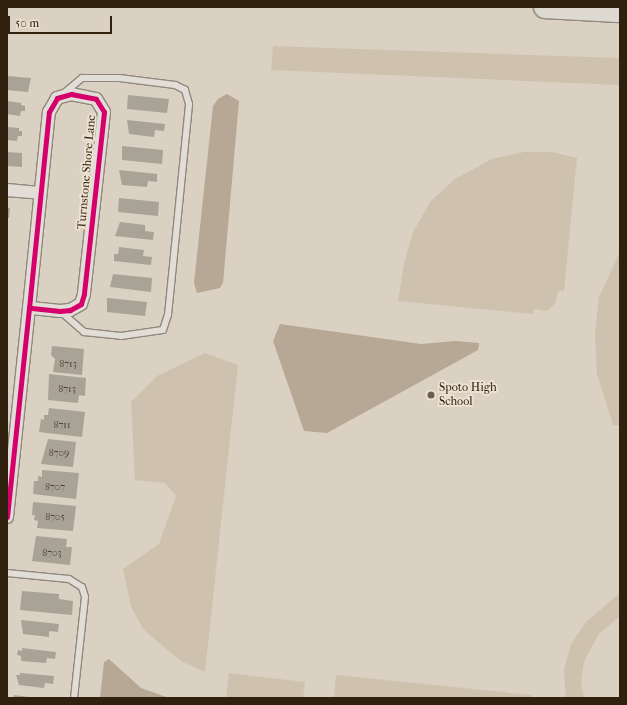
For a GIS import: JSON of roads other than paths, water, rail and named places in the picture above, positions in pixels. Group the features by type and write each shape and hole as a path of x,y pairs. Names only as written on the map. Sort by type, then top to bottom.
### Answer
{"highway":[{"path":"545,7 620,11"}],"street":[{"path":"7,517 48,112 54,102 61,96"},
{"name":"Turnstone Shore Lane","path":"29,308 60,311 76,308 81,304 84,294 104,112 96,99 88,96 61,96"},
{"path":"7,190 40,193"}],"lane":[{"path":"60,311 84,332 120,336 163,330 168,315 189,104 185,90 174,85 119,78 82,78 69,87 61,96"},
{"path":"7,573 69,579 82,587 85,597 74,698"}],"place":[{"name":"Spoto High School","path":"431,395"}]}
